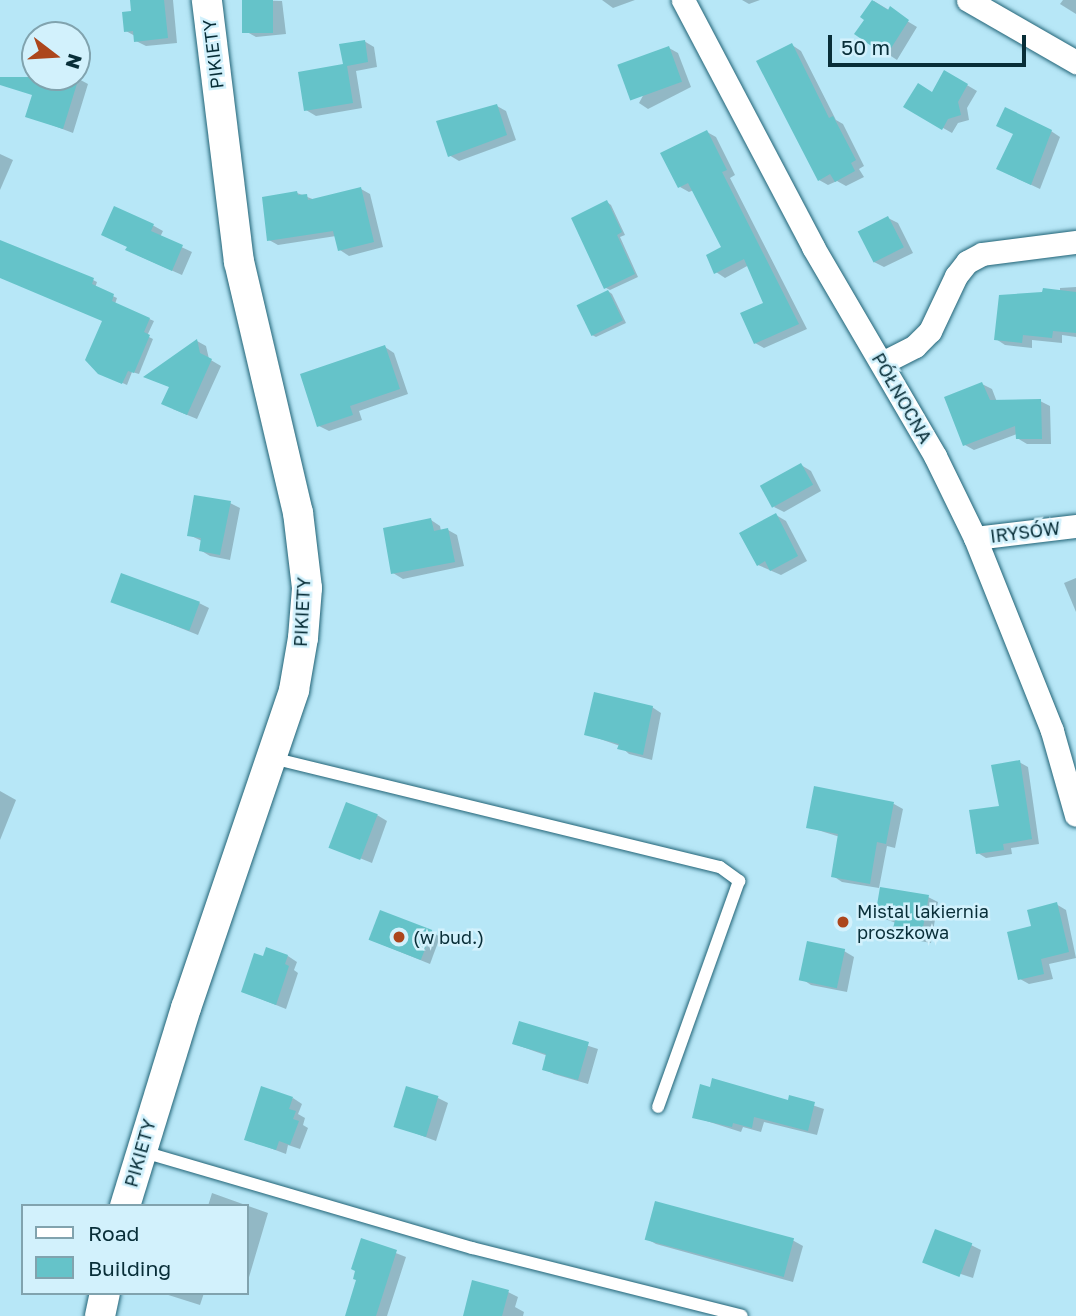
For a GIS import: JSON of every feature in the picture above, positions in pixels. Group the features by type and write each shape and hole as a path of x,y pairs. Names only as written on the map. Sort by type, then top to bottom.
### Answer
{"street":[{"name":"PIKIETY","path":"126,1204 140,1150 294,690 303,638 307,588 298,513 239,262 206,0"},
{"name":"PÓŁNOCNA","path":"683,0 813,247 935,456 975,538 1052,731 1076,815"},
{"path":"968,0 1076,62"},
{"path":"882,363 915,346 930,331 956,276 967,262 982,254 1076,242"},
{"name":"IRYSÓW","path":"975,538 1076,526"},
{"path":"100,1316 105,1295"}],"lane":[{"path":"272,758 720,867 739,881 658,1107"},
{"path":"140,1150 472,1248 742,1316"}],"building":[{"path":"130,0 164,0 168,38 134,42 133,31 124,32 122,12 131,11"},
{"path":"242,0 273,0 273,33 242,33"},
{"path":"872,0 888,10 890,6 909,20 886,56 854,34 864,20 860,17"},
{"path":"365,40 368,62 347,66 353,103 304,111 298,72 343,64 339,44"},
{"path":"792,43 829,118 833,116 856,160 851,163 855,171 835,182 830,174 818,181 756,61"},
{"path":"669,46 682,82 630,101 617,65"},
{"path":"944,70 968,84 958,102 961,115 948,119 942,130 903,107 918,83 932,92"},
{"path":"0,77 21,77 21,91 75,91 63,129 25,117 32,95 0,85"},
{"path":"497,104 507,135 448,157 436,121"},
{"path":"1005,107 1052,130 1031,185 996,169 1013,134 996,126"},
{"path":"707,130 727,170 722,172 799,324 754,344 740,313 763,303 744,259 714,274 706,255 721,247 688,183 678,188 660,153"},
{"path":"361,187 374,242 338,251 333,231 267,241 262,197 297,191 298,195 307,194 308,200"},
{"path":"607,200 622,232 617,235 635,274 604,289 571,218"},
{"path":"114,206 154,224 151,231 183,245 172,271 125,250 127,247 101,235"},
{"path":"888,216 904,247 874,263 858,231"},
{"path":"0,240 94,278 92,284 114,294 112,301 150,318 144,332 150,335 134,373 128,371 122,384 98,374 85,360 102,321 0,278"},
{"path":"1043,288 1076,292 1076,333 1053,331 1052,338 1023,335 1022,343 994,340 999,295 1042,292"},
{"path":"608,290 623,321 591,336 577,305"},
{"path":"197,339 200,353 212,359 187,415 161,404 169,387 143,377"},
{"path":"385,345 400,389 350,406 353,415 317,427 300,374"},
{"path":"982,382 990,400 1041,399 1042,439 1016,439 1015,426 963,446 944,397"},
{"path":"801,463 813,485 772,508 760,486"},
{"path":"194,495 231,501 220,555 199,551 201,538 187,536"},
{"path":"776,513 798,556 770,571 765,561 757,566 739,533"},
{"path":"431,518 434,531 448,528 455,562 391,574 383,528"},
{"path":"121,573 200,602 189,631 110,602"},
{"path":"594,692 653,706 643,755 617,749 619,744 584,735"},
{"path":"1020,760 1032,839 1003,844 1004,850 976,854 969,810 999,806 991,765"},
{"path":"814,786 894,802 886,844 877,842 870,884 831,877 838,834 806,828"},
{"path":"346,802 378,814 360,860 328,848"},
{"path":"880,887 929,895 921,938 892,933 895,920 875,917"},
{"path":"1057,902 1069,952 1041,959 1044,974 1018,980 1007,932 1031,926 1027,910"},
{"name":"(w bud.)","path":"380,910 432,930 421,960 369,940"},
{"path":"807,941 845,949 837,988 799,980"},
{"path":"266,947 288,955 285,964 289,966 276,1005 241,992 254,953 263,956"},
{"path":"519,1021 589,1042 578,1080 542,1070 546,1054 512,1044"},
{"path":"712,1078 788,1100 789,1095 815,1102 808,1131 754,1117 752,1128 733,1123 732,1127 692,1118 700,1084 710,1087"},
{"path":"261,1086 293,1097 289,1109 296,1111 293,1119 299,1121 290,1145 279,1141 276,1150 244,1140"},
{"path":"406,1086 439,1096 426,1137 393,1127"},
{"path":"655,1201 794,1238 784,1277 645,1240"},
{"path":"935,1229 972,1243 959,1277 922,1263"},
{"path":"361,1238 397,1250 376,1316 345,1316 356,1280 353,1279 355,1271 351,1269"},
{"path":"472,1280 509,1290 502,1316 463,1316"}],"place":[{"name":"Mistal lakiernia proszkowa","path":"843,922"},
{"name":"(w bud.)","path":"399,937"}]}
